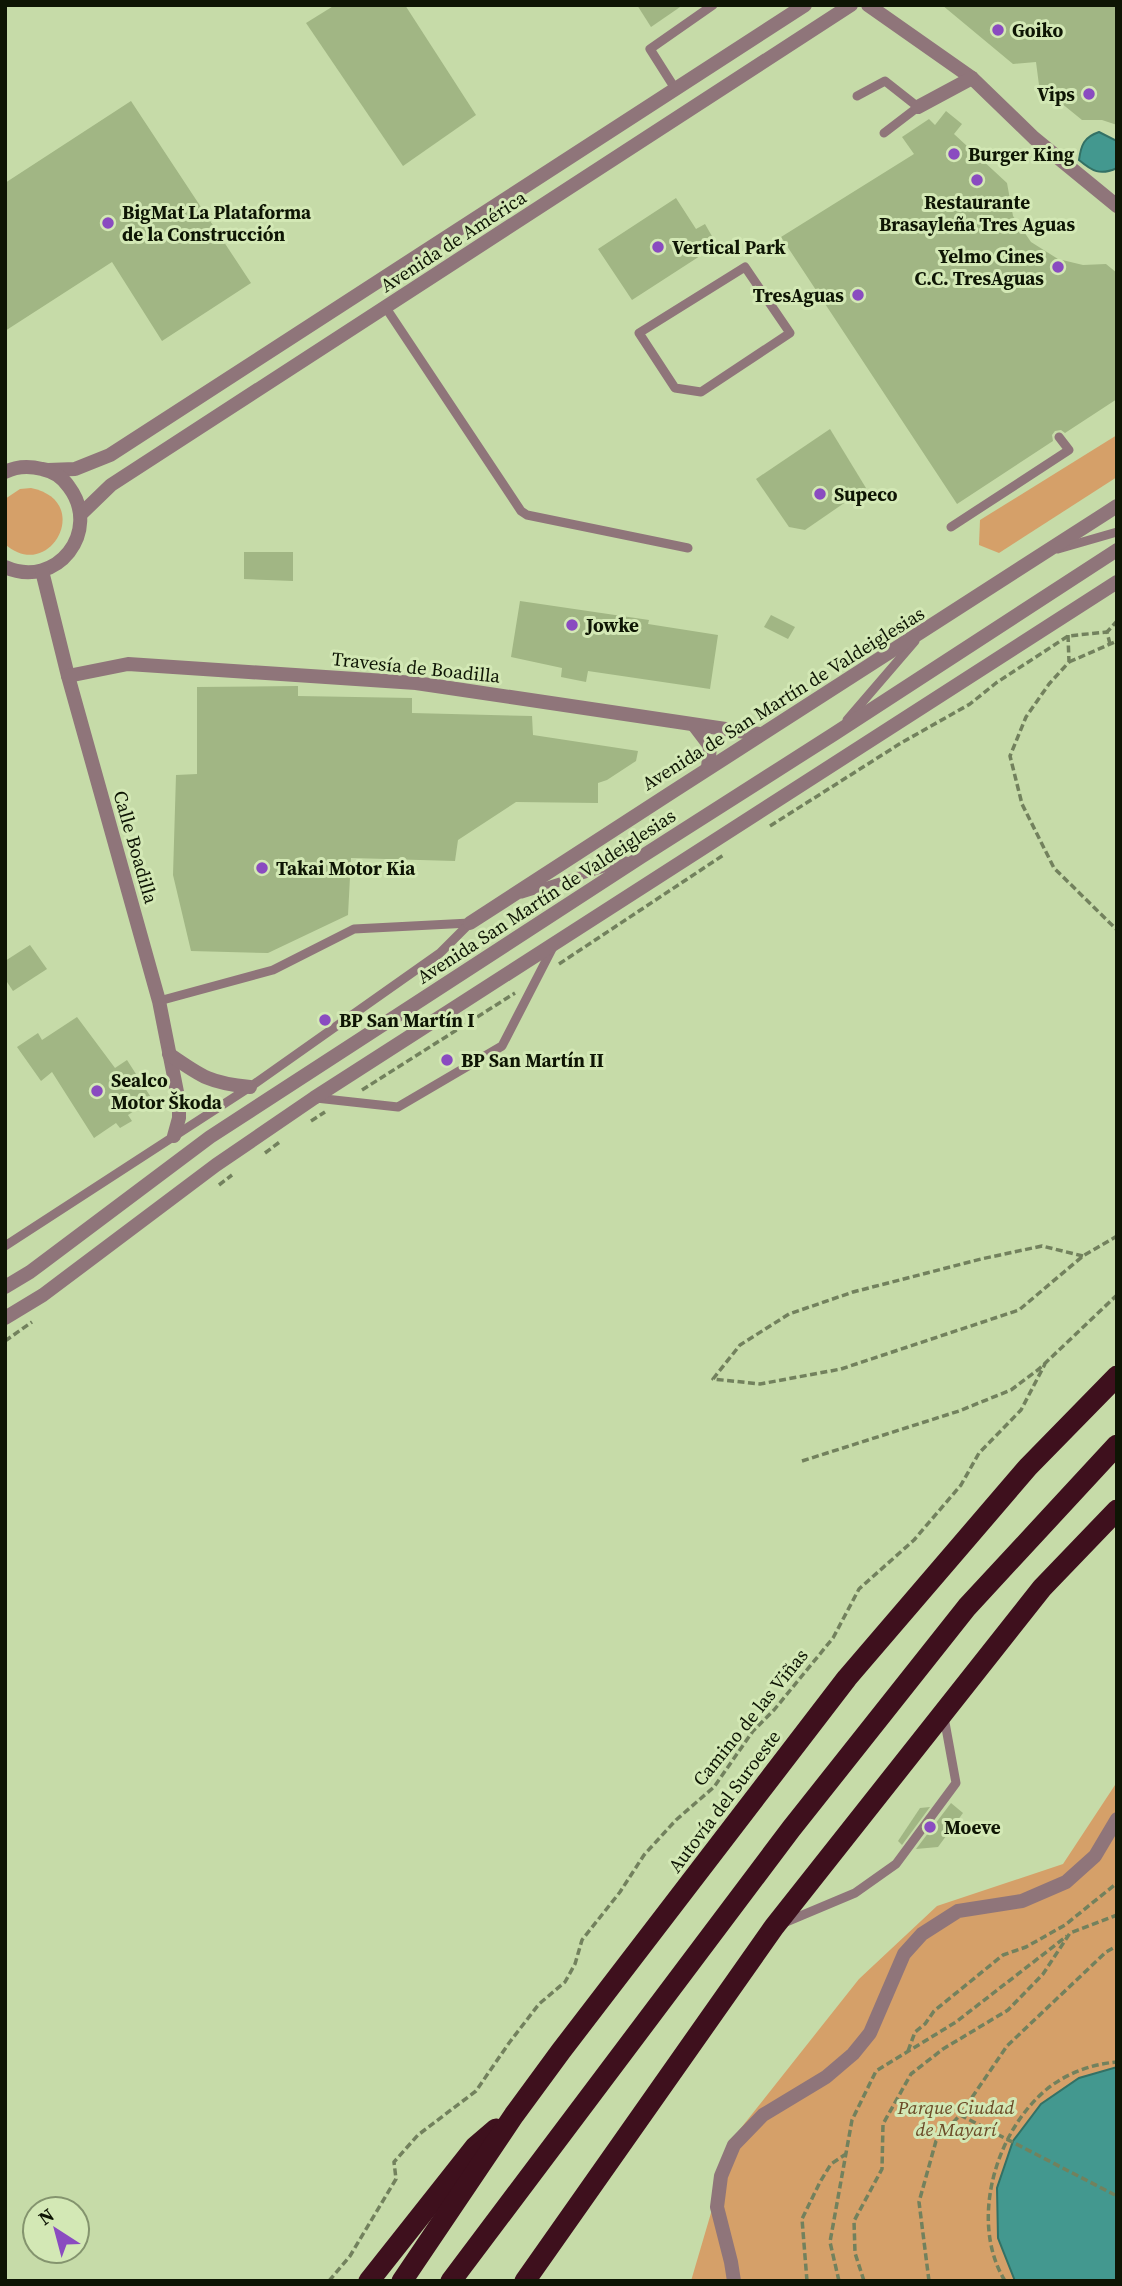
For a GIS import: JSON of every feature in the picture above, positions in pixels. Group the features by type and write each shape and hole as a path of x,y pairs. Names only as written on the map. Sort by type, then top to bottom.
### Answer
{"highway":[{"name":"Autovía del Suroeste","path":"402,2281 514,2115 846,1678 1028,1467 1117,1376"},
{"path":"451,2281 791,1829 967,1607 1117,1446"},
{"path":"525,2281 774,1927 1042,1588 1117,1510"},
{"path":"369,2281 475,2147 514,2115"},
{"path":"467,2281 541,2160"}],"street":[{"name":"Avenida de América","path":"5,472 30,466 48,470 75,469 110,455 805,5"},
{"name":"Avenida de América","path":"81,514 111,485 850,5"},
{"path":"868,5 972,78 1034,138 1117,206"},
{"path":"918,107 972,78"},
{"path":"5,567 27,573 42,571 56,565 67,555 78,536 81,514 76,496 64,480 48,470"},
{"name":"Avenida de San Martín de Valdeiglesias","path":"470,923 758,734 923,632 1117,506"},
{"name":"Avenida San Martín de Valdeiglesias","path":"5,1287 30,1272 210,1137 1117,550"},
{"name":"Calle Boadilla","path":"42,571 68,676 159,1001 179,1102 179,1118 174,1136"},
{"path":"5,1318 43,1295 216,1165 314,1098 1117,582"},
{"name":"Travesía de Boadilla","path":"68,676 128,664 415,682 758,734"},
{"path":"694,725 710,746 708,768"},
{"path":"169,1054 219,1084 250,1087"},
{"path":"734,2281 732,2262 717,2207 721,2176 734,2145 764,2115 826,2077 853,2054 870,2034 904,1954 922,1934 958,1911 1022,1901 1066,1882 1095,1856 1117,1819"}],"lane":[{"path":"676,90 650,49 713,5"},
{"path":"857,96 885,81 918,107 884,133"},
{"path":"745,267 790,333 701,392 675,388 639,333 745,267"},
{"path":"386,308 527,515 688,548"},
{"path":"951,527 1069,450 1059,436"},
{"path":"1043,553 1117,532"},
{"path":"834,734 923,632"},
{"path":"510,897 641,857"},
{"path":"159,1001 272,970 354,929 470,923"},
{"path":"5,1246 250,1087 440,953 470,923"},
{"path":"314,1098 398,1107 502,1046 555,942"},
{"path":"774,1927 855,1893 897,1864 956,1783 944,1712"}],"path":[{"path":"1067,614 1069,662"},
{"path":"1068,636 1107,632 1117,621"},
{"path":"1107,632 1110,644"},
{"path":"1117,640 1069,662 1049,684 1026,717 1010,756 1022,804 1054,868 1117,930"},
{"path":"1083,1256 1042,1246 981,1259 841,1296 789,1314 740,1345 713,1379 760,1384 841,1369 1019,1310 1083,1256 1117,1236"},
{"path":"802,1461 958,1411 1011,1390 1045,1364 1117,1295"},
{"name":"Camino de las Viñas","path":"329,2281 350,2256 396,2179 394,2162 418,2135 476,2091 539,2004 565,1982 575,1964 582,1940 620,1892 644,1854 676,1820 714,1787 753,1731 774,1710 833,1638 859,1589 914,1540 961,1485 979,1453 1021,1410 1045,1364"},
{"path":"907,2052 915,2032 934,2011 1003,1955 1027,1947 1065,1925 1117,1883"},
{"path":"839,2281 830,2242 852,2120 876,2071 956,2022 1070,1933 1117,1915"},
{"path":"864,2281 855,2253 854,2221 882,2169 883,2124 911,2074 943,2049 1008,2010 1043,1974 1070,1933"},
{"path":"929,2281 919,2203 936,2141 960,2115 1007,2046 1106,1952 1117,1946"},
{"path":"1005,2281 995,2265 987,2227 999,2157 1016,2124 1046,2090 1071,2074 1100,2064 1117,2062"},
{"path":"960,2115 1115,2195"},
{"path":"807,2281 802,2219 831,2164 846,2154"}],"green space":[{"path":"1117,435 1117,477 999,553 979,545 980,520"},
{"path":"31,488 50,496 60,508 62,522 58,536 49,547 37,554 21,554 5,544 5,499 20,489"},
{"name":"Parque Ciudad de Mayarí","path":"1117,1782 1117,2281 691,2281 733,2138 859,1979 937,1906 1063,1864"}],"water":[{"path":"1099,132 1117,141 1117,168 1106,172 1096,171 1079,160 1084,142"},
{"path":"1117,2067 1117,2281 1015,2281 998,2238 997,2188 1013,2141 1041,2104 1079,2078"}],"building":[{"path":"335,5 405,5 476,115 403,166 306,23"},
{"path":"637,5 683,5 651,27"},
{"path":"942,5 1117,5 1117,125 1102,120 1082,120 1039,85 1036,62 1013,64"},
{"name":"BigMat La Plataforma de la Construcción","path":"131,101 251,283 162,341 112,262 5,331 5,183"},
{"path":"946,111 962,124 954,134 1007,183 1013,216 1031,242 1058,259 1083,265 1106,264 1117,273 1117,399 1065,433 1061,430 1055,431 1052,435 1053,441 957,504 781,237 914,154 902,137 929,119 935,125"},
{"name":"Vertical Park","path":"676,198 696,229 705,224 717,245 632,300 598,249"},
{"path":"830,429 866,488 805,530 789,527 756,479"},
{"path":"244,552 293,552 293,581 244,579"},
{"path":"520,601 649,620 648,624 718,635 710,689 588,671 586,682 561,677 562,668 511,657"},
{"path":"771,615 795,627 788,639 764,627"},
{"path":"298,686 298,696 412,698 412,713 532,716 533,735 638,751 636,761 598,783 598,803 516,802 458,840 455,861 351,858 348,915 268,953 191,951 173,875 176,775 197,774 197,687"},
{"path":"30,945 47,969 13,991 5,979 5,961"},
{"path":"77,1017 115,1068 127,1060 152,1099 128,1115 132,1121 120,1128 116,1123 94,1138 52,1072 41,1081 17,1047 38,1033 42,1040"},
{"path":"951,1803 963,1813 938,1847 916,1849"},
{"path":"930,1807 902,1845 898,1841 920,1808"}],"place":[{"name":"Goiko","path":"998,30"},
{"name":"Vips","path":"1089,94"},
{"name":"Burger King","path":"954,154"},
{"name":"Restaurante Brasayleña Tres Aguas","path":"977,180"},
{"name":"BigMat La Plataforma de la Construcción","path":"108,223"},
{"name":"Vertical Park","path":"658,247"},
{"name":"Yelmo Cines C.C. TresAguas","path":"1058,267"},
{"name":"TresAguas","path":"858,295"},
{"name":"Supeco","path":"820,494"},
{"name":"Jowke","path":"572,625"},
{"name":"Takai Motor Kia","path":"262,868"},
{"name":"BP San Martín I","path":"325,1020"},
{"name":"BP San Martín II","path":"447,1060"},
{"name":"Sealco Motor Škoda","path":"97,1091"},
{"name":"Moeve","path":"930,1827"}]}
